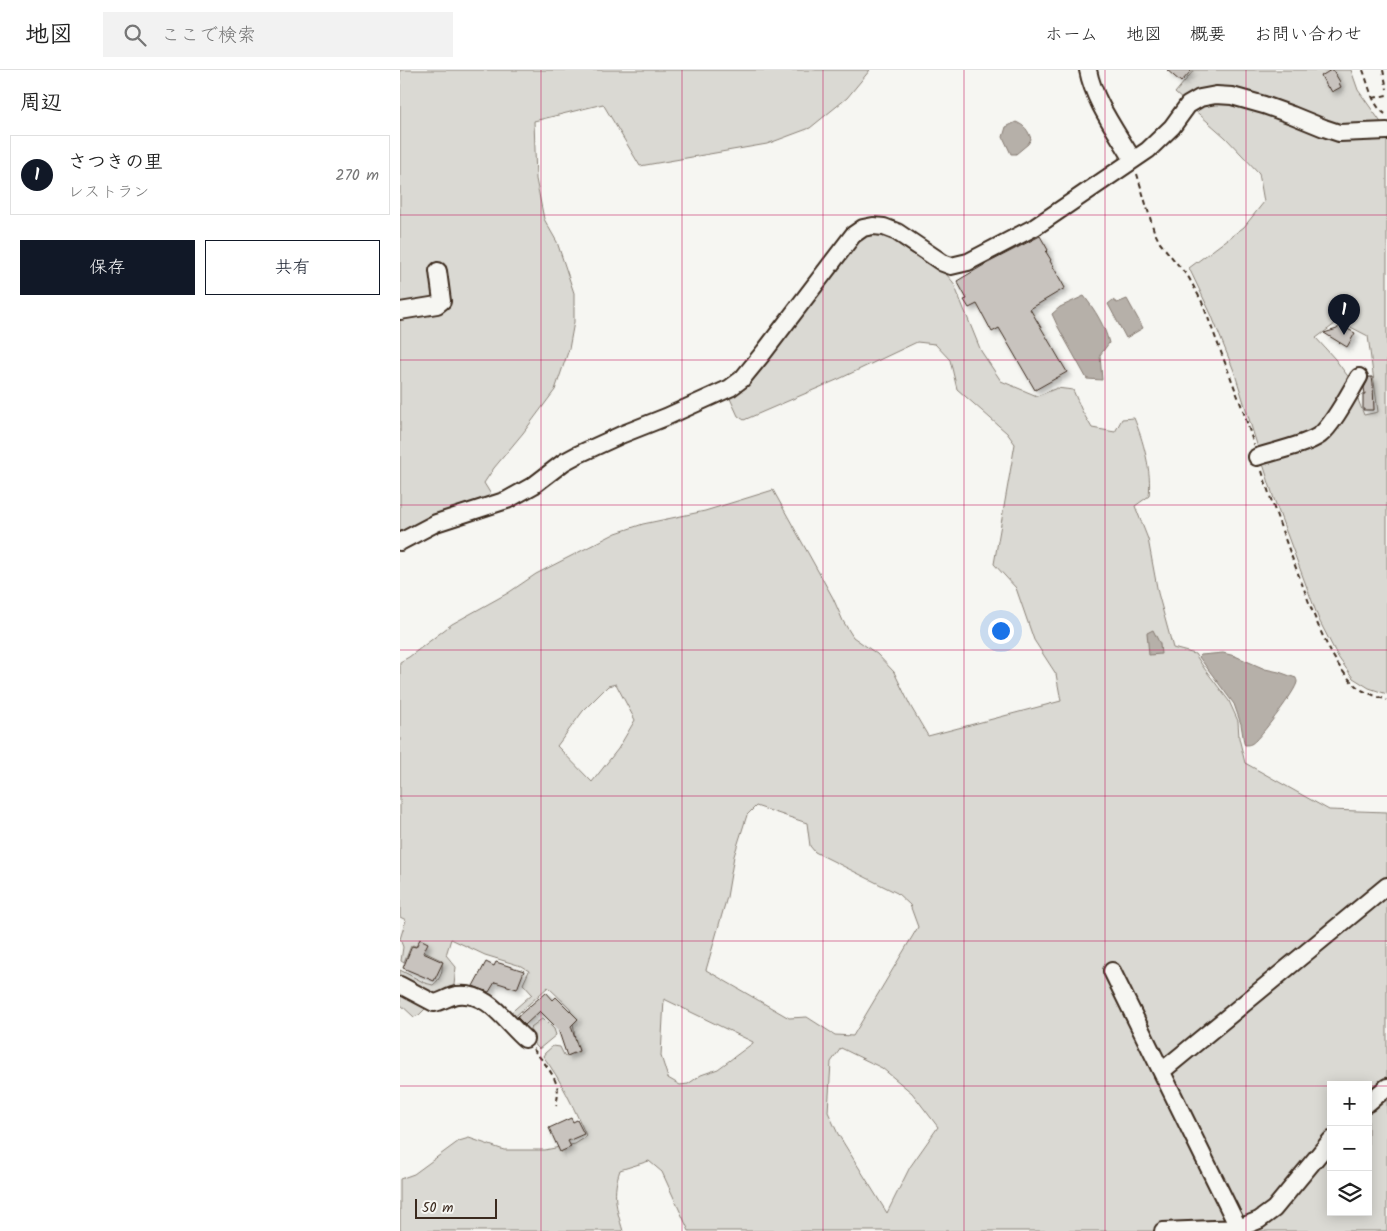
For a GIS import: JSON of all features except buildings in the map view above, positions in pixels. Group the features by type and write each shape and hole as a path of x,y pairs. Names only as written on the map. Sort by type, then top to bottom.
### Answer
{"street":[{"path":"1088,70 1096,96 1133,160"},
{"path":"400,542 436,523 507,500 534,485 564,462 577,455 730,388 742,379 853,235 863,228 873,226 884,227 897,232 943,263 951,266 968,262 1035,227 1148,150 1172,127 1188,105 1200,98 1216,95 1232,96 1264,105 1339,133 1387,131"},
{"path":"400,311 438,305 442,301 438,271"},
{"path":"1257,457 1318,436 1330,424 1359,377"},
{"path":"1162,1071 1387,886"},
{"path":"1112,971 1240,1230"},
{"path":"400,985 434,1003 459,995 485,1001 494,1007 525,1039"},
{"path":"1372,1100 1387,1087"},
{"path":"1163,1231 1240,1230 1274,1209 1327,1145"}],"path":[{"path":"1364,70 1378,108 1387,114"},
{"path":"1383,70 1387,89"},
{"path":"1374,98 1387,95"},
{"path":"1133,160 1142,194 1160,244 1189,278 1202,302 1243,410 1287,546 1316,620 1334,658 1348,678 1358,688 1387,700"},
{"path":"525,1039 547,1066 558,1087 556,1106"}],"shaded area":[{"path":"400,70 870,70 847,98 810,128 767,144 640,166 603,104 534,121 536,179 544,219 557,242 574,293 574,322 569,349 555,390 484,483 495,501 400,538"},
{"path":"1194,70 1351,70 1358,90 1387,128 1387,694 1369,688 1353,678 1338,657 1319,620 1274,499 1234,371 1211,314 1189,268 1244,227 1264,202 1259,173 1225,137 1175,93","holes":["1339,321 1368,336 1378,412 1364,415 1350,379 1316,338"]},
{"path":"1016,122 1026,129 1031,139 1016,154 1011,154 1003,137 1006,127"},
{"path":"879,231 938,265 953,282 981,351 1001,381 1037,396 1057,388 1073,390 1092,428 1115,432 1122,419 1134,418 1146,456 1150,486 1149,496 1135,506 1148,539 1158,593 1173,648 1195,654 1229,701 1238,721 1239,738 1245,763 1329,810 1387,812 1387,1231 689,1231 662,1172 649,1161 620,1170 616,1186 616,1200 623,1231 400,1231 400,1179 414,1174 459,1141 469,1138 504,1150 545,1150 575,1144 586,1137 566,1093 543,1056 553,1046 560,1047 567,1057 575,1050 570,1008 548,987 511,1020 507,1016 532,994 523,984 529,971 521,966 485,955 451,939 446,955 456,967 454,985 450,993 437,999 400,981 400,970 433,985 440,977 442,967 441,960 413,945 404,963 401,961 403,947 400,939 406,920 400,917 400,662 452,624 508,593 536,574 616,533 643,524 705,511 773,490 853,637 877,654 894,672 928,736 1061,701 1056,674 1034,640 1016,588 994,564 1015,444 1007,433 957,389 950,360 935,344 917,342 839,379 744,420 738,416 728,394 864,232","holes":["616,684 635,720 618,749 592,782 557,746 583,711 608,686","756,806 807,823 810,846 815,852 897,893 910,905 918,927 853,1036 835,1035 807,1017 789,1018 706,970 727,897 734,856 747,815","664,999 753,1042 753,1043 718,1069 701,1075 688,1084 680,1085 668,1078 661,1056","841,1048 882,1068 912,1093 938,1127 910,1167 887,1213 838,1134 828,1112 831,1062"]},
{"path":"1084,296 1099,318 1109,343 1100,355 1102,380 1087,379 1052,314 1060,307"},
{"path":"1127,299 1143,328 1126,338 1108,304 1113,300 1117,303"},
{"path":"1153,630 1160,644 1161,654 1149,655 1147,633"},
{"path":"1223,653 1265,669 1296,678 1297,680 1295,687 1279,712 1260,736 1250,744 1245,745 1244,743 1241,724 1234,704 1199,657 1201,655"},
{"path":"400,989 430,1004 419,1015 414,1017 400,1004"},
{"path":"543,1018 554,1029 556,1035 539,1049 526,1035 531,1027"}],"place":[{"name":"さつきの里","path":"1344,335"}]}
